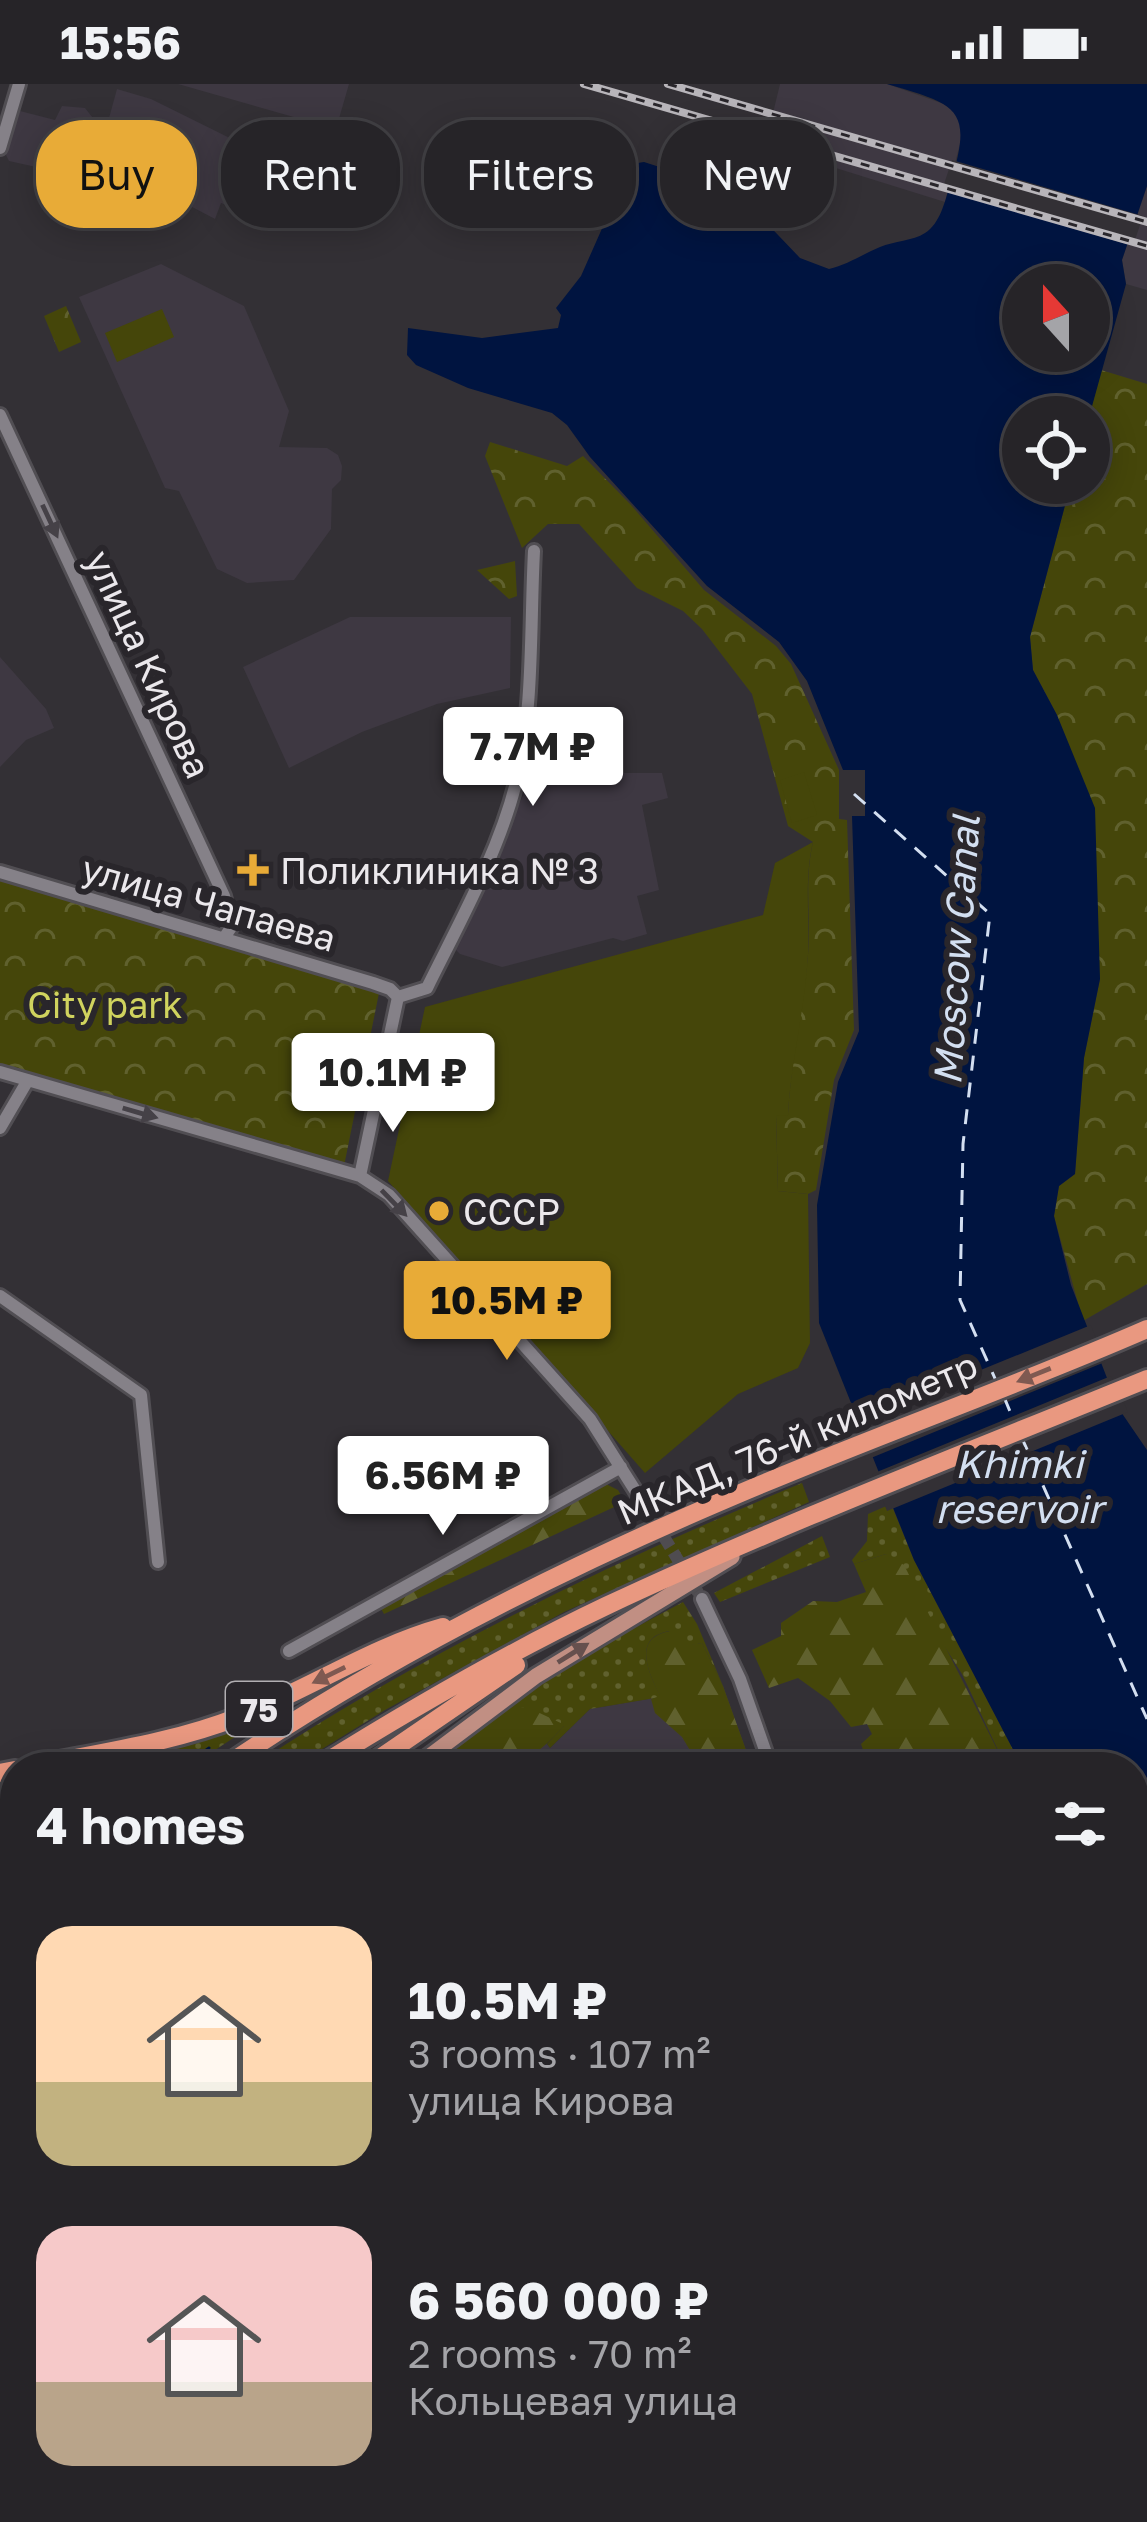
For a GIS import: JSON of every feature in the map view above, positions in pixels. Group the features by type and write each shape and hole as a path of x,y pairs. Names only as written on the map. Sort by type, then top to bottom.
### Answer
{"highway":[{"name":"МКАД, 76-й километр","path":"477,1618 713,1504 1144,1330"},
{"path":"341,1752 602,1608 787,1526 1147,1379"},
{"path":"389,1752 602,1608"},
{"path":"248,1752 344,1691 477,1618"},
{"name":"75","path":"99,1752 203,1730 268,1706 406,1637 477,1618"}],"main road":[{"path":"434,1752 609,1630 787,1526"},
{"path":"346,1752 361,1740"}],"street":[{"path":"0,148 19,84"},
{"name":"улица Кирова","path":"0,416 224,896 232,926 224,938"},
{"path":"360,1176 398,997 427,988 497,836 516,783 528,690 533,551"},
{"name":"улица Чапаева","path":"0,872 388,988 398,997"},
{"path":"0,1072 360,1176 389,1196 590,1419 645,1506"},
{"path":"0,1128 28,1079"},
{"path":"0,1297 142,1395 158,1562"},
{"path":"289,1652 621,1467"},
{"path":"702,1599 740,1679 766,1752"}],"shaded area":[{"path":"178,84 349,84 339,120 304,120"},
{"path":"780,84 887,84 947,105 959,117 963,132 945,202 834,167 834,120 771,120"},
{"path":"117,89 193,120 108,120"},
{"path":"62,106 85,108 94,120 55,120"},
{"path":"20,111 55,120 36,120 36,167 9,161 6,155"},
{"path":"197,122 221,134 221,203 215,219 197,210"},
{"path":"1147,186 1147,290 1126,284 1122,260"},
{"path":"161,264 244,306 289,411 279,447 327,448 338,455 341,480 332,489 331,529 294,580 247,583 217,569 179,491 165,488 79,297"},
{"path":"350,617 511,617 510,688 437,704 362,732 289,768 243,667"},
{"path":"0,657 46,709 54,728 26,740 0,767"},
{"path":"662,773 668,798 642,805 659,890 637,896 647,934 623,941 613,938 502,967 460,954 454,948 530,780"},
{"path":"723,1686 747,1752 446,1752 516,1703 550,1748 590,1709"}],"green space":[{"path":"66,306 81,342 59,352 44,316"},
{"path":"162,309 174,337 117,362 105,333"},
{"path":"1100,372 1147,384 1147,1284 1083,1321 1054,1216 1059,1186 1075,1174 1084,1058 1100,979 1057,715 1033,670 1030,637 1065,504 1110,504 1110,396 1094,396"},
{"path":"490,442 567,466 583,456 704,590 776,646 791,664 839,770 839,819 847,820 854,1030 834,1080 816,1190 808,1194 778,1191 776,1115 788,1114 808,955 813,842 788,826 752,694 702,629 683,611 637,588 579,524 548,524 522,548 485,456"},
{"path":"515,561 517,596 509,599 477,570"},
{"path":"804,772 817,815 792,823 780,780"},
{"path":"813,842 806,975 788,1115 776,1116 778,1191 808,1194 810,1343 798,1368 738,1394 645,1473 388,1181 425,1007 763,915 775,863"},
{"name":"City park","path":"0,881 379,993 344,1166 0,1066"},
{"path":"802,1483 809,1502 564,1612 317,1752 274,1752 450,1648 660,1545"},
{"path":"606,1484 618,1490 625,1502 384,1614 379,1605"},
{"path":"891,1504 914,1560 1014,1752 999,1752 962,1674 886,1554 854,1564 852,1560 867,1541 868,1514"},
{"path":"822,1536 830,1557 720,1602 714,1593"},
{"path":"886,1554 904,1565 998,1752 864,1752 861,1744 872,1734 867,1724 851,1727 830,1701 798,1678 769,1688 752,1650 781,1636 781,1623 813,1601 837,1602 866,1592 854,1564"},
{"path":"683,1602 723,1686 702,1643 682,1647 669,1631 650,1641 647,1648 648,1667 661,1697 590,1709 550,1748 547,1744 564,1726 512,1706 575,1660"},
{"path":"670,1631 682,1646 702,1643 747,1752 691,1752 655,1713 651,1699 660,1696 646,1657 658,1635"},
{"path":"512,1706 529,1708 565,1725 535,1752 458,1752 455,1748"},
{"path":"278,1709 212,1752 137,1752 223,1732"}],"water":[{"path":"887,84 1147,84 1147,186 1122,260 1126,284 1110,342 1110,264 1002,264 1002,372 1102,372 1095,396 1002,396 1002,504 1065,504 1030,637 1033,670 1095,808 1100,979 1084,1058 1075,1174 1059,1186 1054,1216 1071,1285 1119,1409 1147,1450 1147,1752 1014,1752 914,1560 819,1323 817,1205 838,1082 859,1031 852,816 843,816 843,770 807,681 779,642 707,586 590,457 567,425 552,413 468,388 416,365 407,355 408,328 482,338 558,328 561,315 556,308 581,276 602,228 636,228 636,163 660,167 660,228 771,228 800,258 829,269 920,236 935,224 957,159 959,125 944,105"}],"pier":[{"path":"952,160 1143,216 1133,246 942,190"},
{"path":"843,770 865,770 865,816 843,816"},
{"path":"1091,1325 1105,1362 866,1460 851,1423"},
{"path":"1111,1376 1128,1412 887,1511 872,1474"}],"waterway":[{"path":"204,1752 209,1748"}],"ferry route":[{"path":"854,794 990,914 963,1144 960,1300 997,1383"},
{"path":"1004,1397 1014,1421"},
{"path":"1021,1436 1147,1719"}],"tunnel":[{"path":"645,1506 702,1599"}],"railway":[{"path":"584,84 1147,246"},
{"path":"668,84 1147,222"}],"place":[{"name":"Поликлиника № 3","path":"253,870"},
{"name":"СССР","path":"439,1211"}],"water label":[{"name":"Moscow Canal","path":"956,950"},
{"name":"Khimki reservoir","path":"1019,1486"}]}
